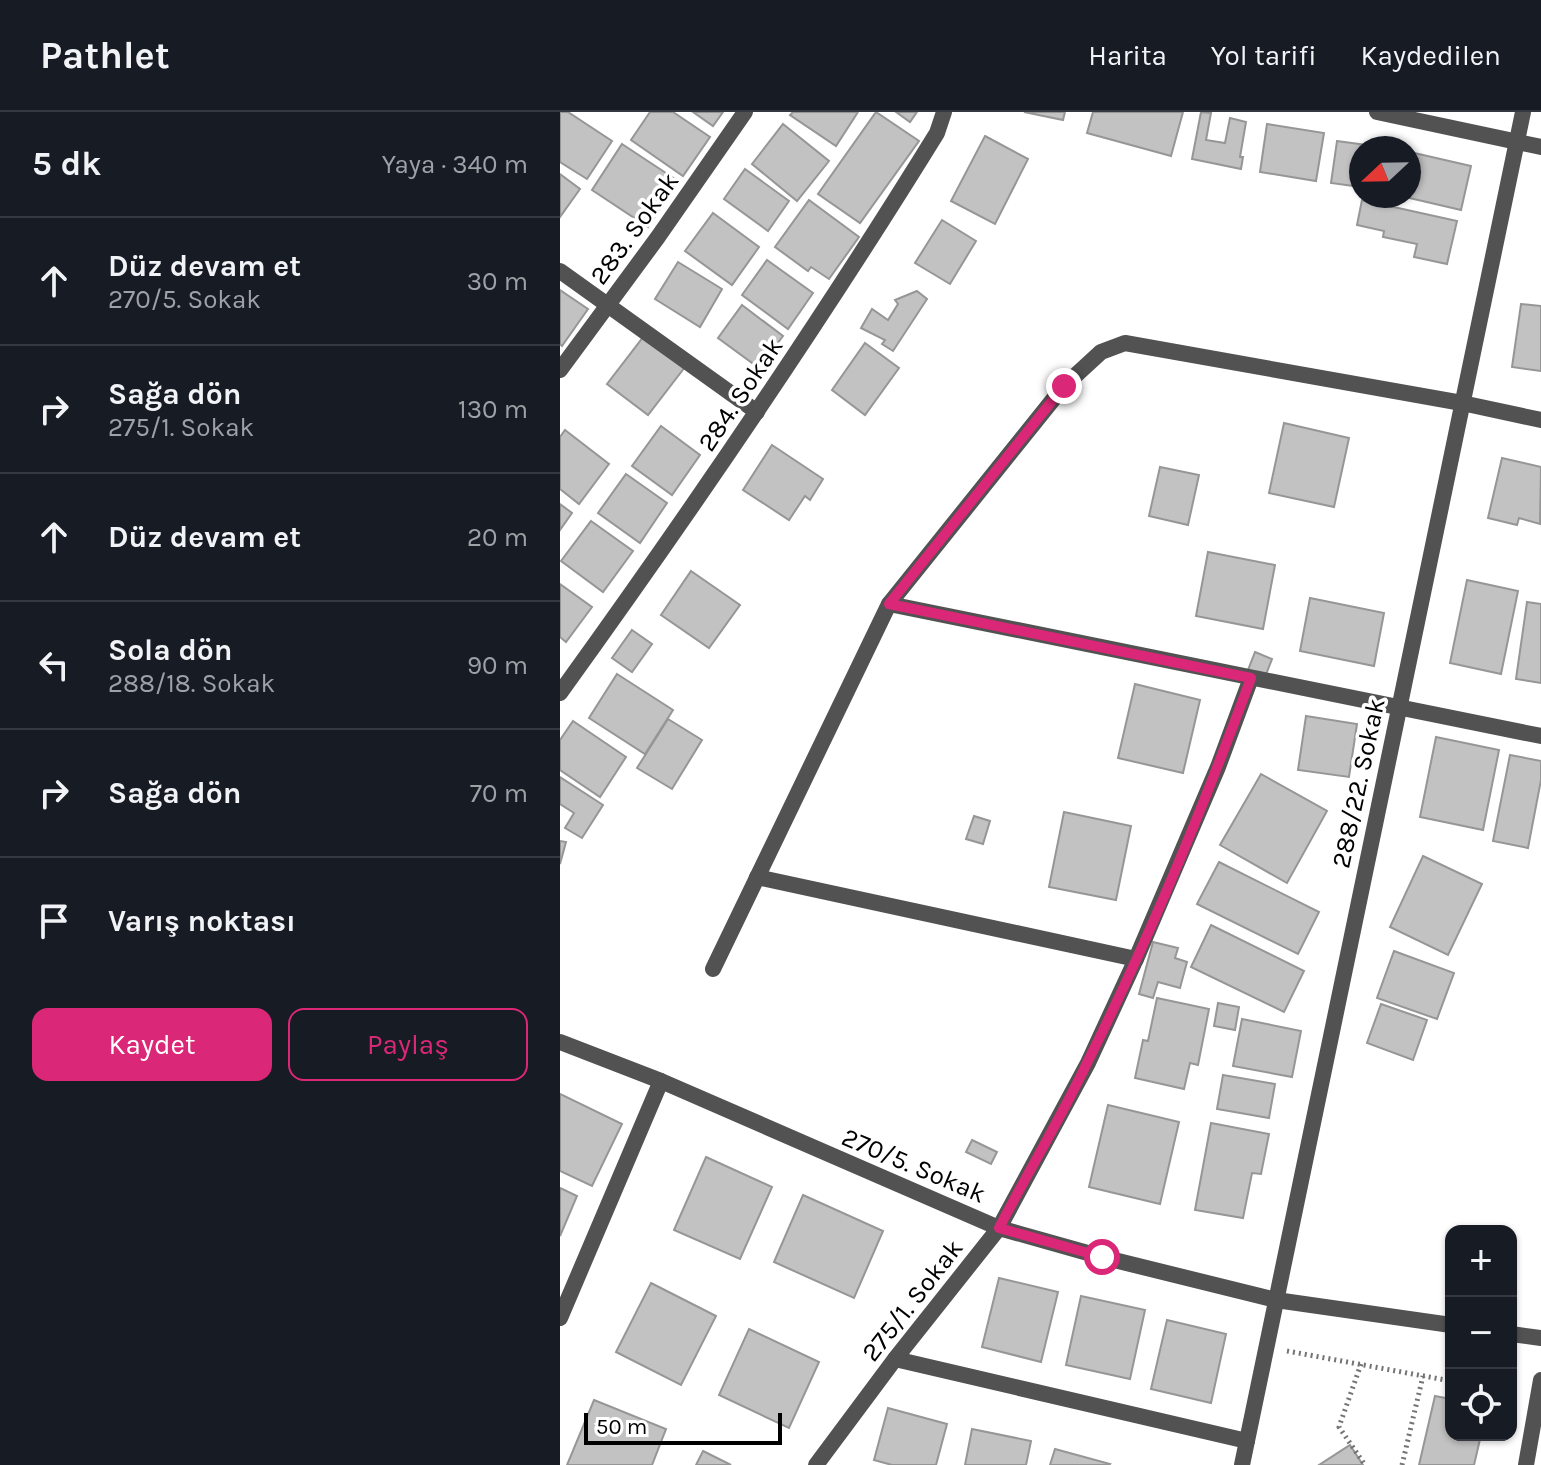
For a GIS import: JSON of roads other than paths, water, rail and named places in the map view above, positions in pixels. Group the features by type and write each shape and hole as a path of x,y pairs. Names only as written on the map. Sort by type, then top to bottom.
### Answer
{"street":[{"name":"283. Sokak","path":"560,370 745,112"},
{"name":"284. Sokak","path":"560,693 797,353 937,133 944,112"},
{"path":"1377,112 1541,147"},
{"name":"288/22. Sokak","path":"1242,1465 1523,112"},
{"path":"560,271 757,412"},
{"path":"713,969 889,604 1064,386 1101,352 1125,343 1541,420"},
{"path":"889,604 1541,736"},
{"name":"275/1. Sokak","path":"816,1465 999,1228 1088,1063 1136,959 1218,767 1251,678"},
{"path":"757,877 1136,959"},
{"name":"270/5. Sokak","path":"560,1042 661,1081 999,1228 1276,1300 1445,1324"},
{"path":"560,1318 661,1081"},
{"path":"1517,1335 1541,1338"},
{"path":"895,1359 1247,1441"},
{"path":"1526,1465 1541,1380"}]}
